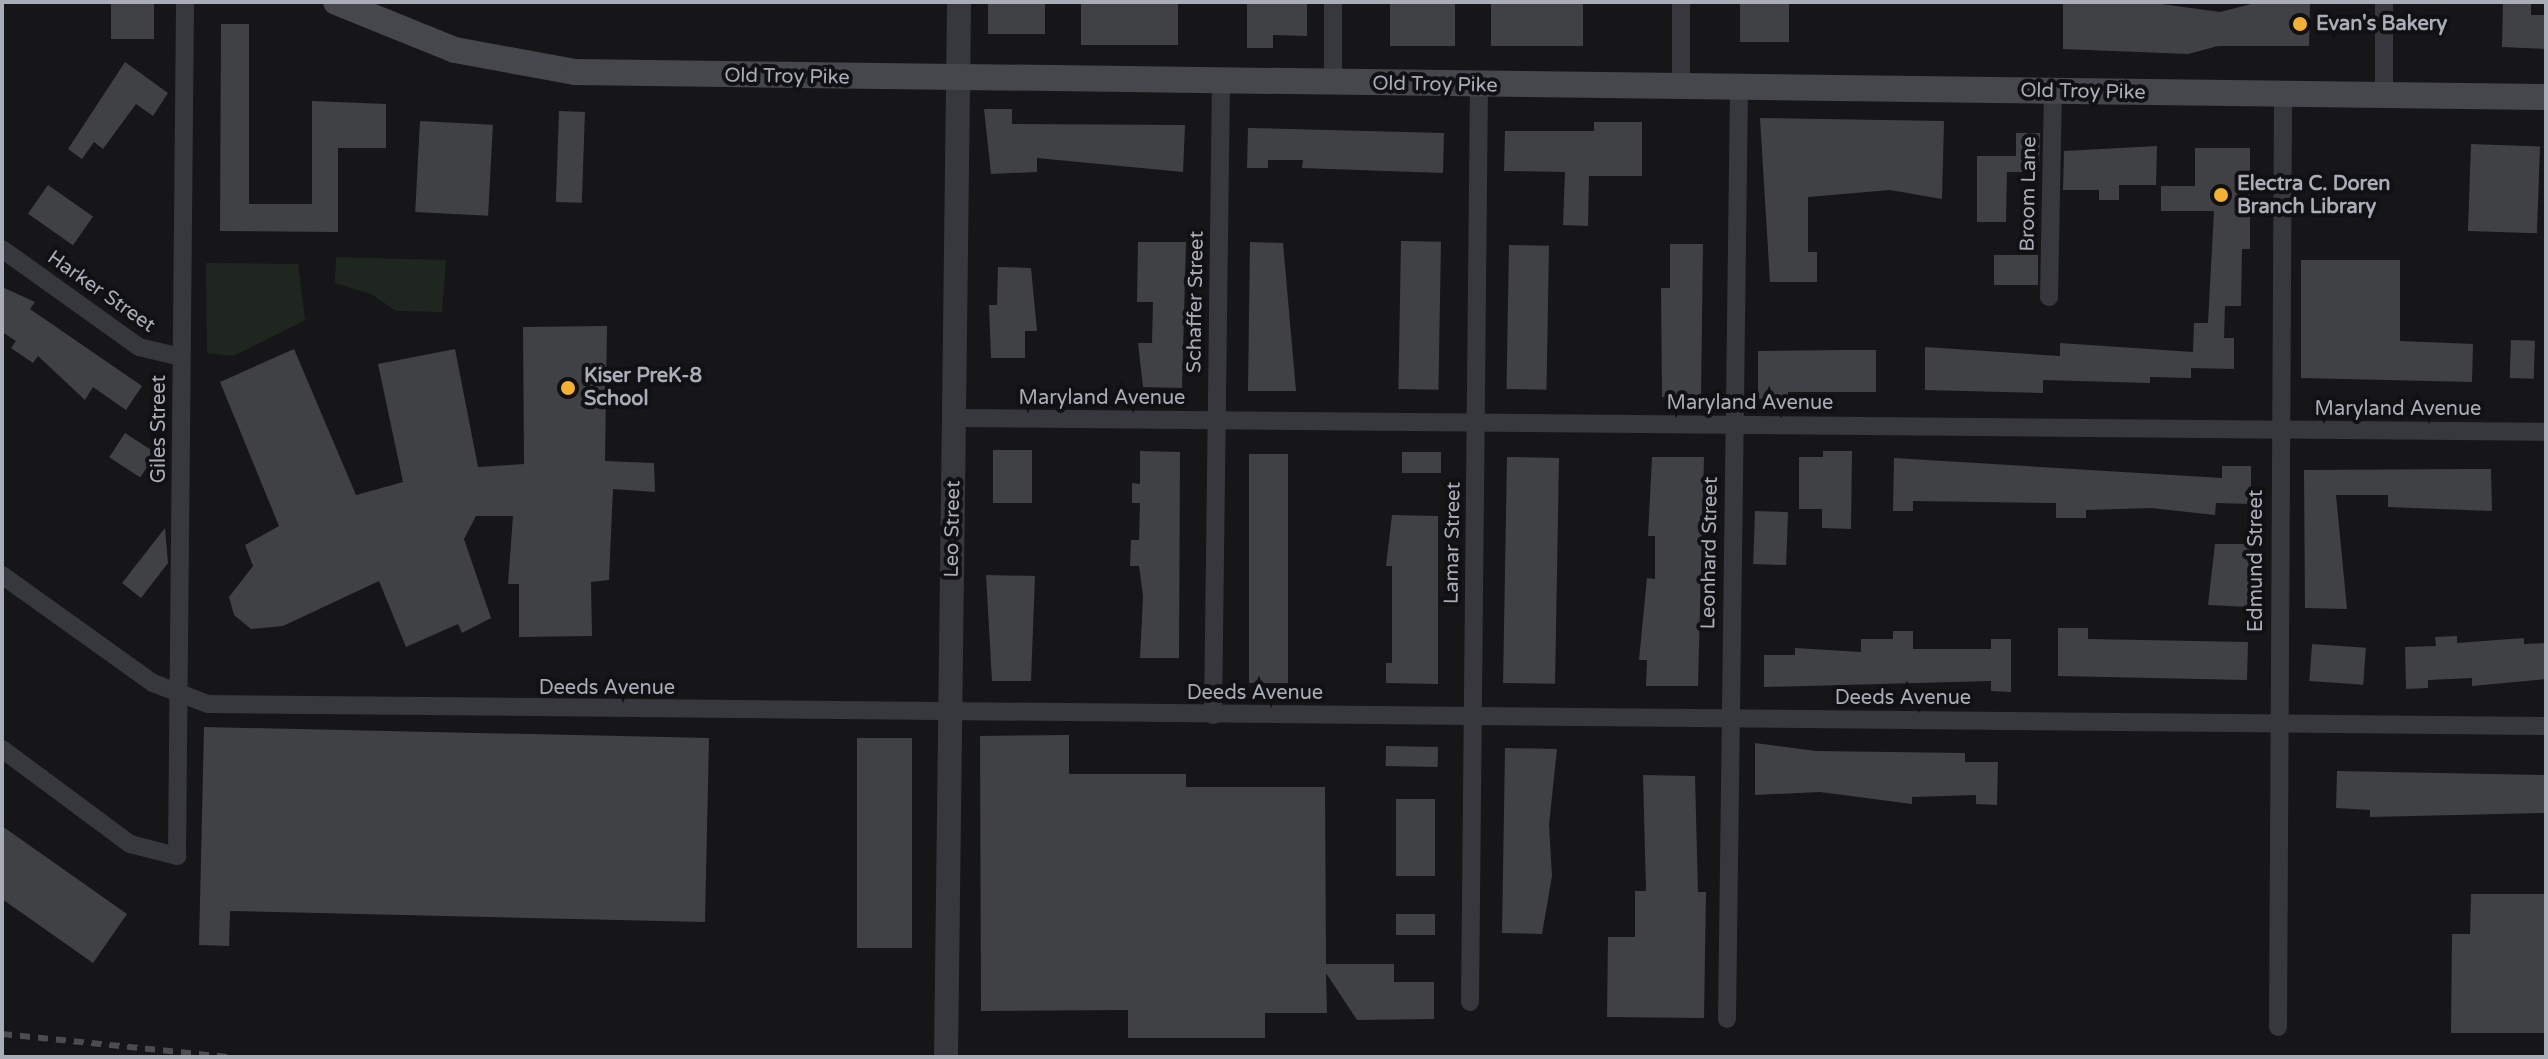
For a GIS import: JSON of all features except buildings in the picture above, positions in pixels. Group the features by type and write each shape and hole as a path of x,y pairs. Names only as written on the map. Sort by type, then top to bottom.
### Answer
{"main road":[{"name":"Old Troy Pike","path":"336,2 455,50 575,72 959,80 2546,97"}],"street":[{"name":"Giles Street","path":"2,749 130,844 177,856 185,2"},
{"name":"Leo Street","path":"946,1057 959,2"},
{"path":"1333,2 1333,84"},
{"path":"1681,2 1681,87"},
{"path":"2384,2 2384,95"},
{"name":"Schaffer Street","path":"1213,715 1221,82"},
{"name":"Lamar Street","path":"1470,1002 1479,85"},
{"name":"Leonhard Street","path":"1727,1019 1739,88"},
{"name":"Broom Lane","path":"2049,297 2053,91"},
{"name":"Edmund Street","path":"2278,1027 2277,429 2283,94"},
{"name":"Harker Street","path":"2,249 139,347 181,357"},
{"name":"Maryland Avenue","path":"954,418 2546,432"},
{"name":"Deeds Avenue","path":"2,575 180,697 208,704 2546,726"}],"shaded area":[{"path":"336,257 446,260 442,312 396,311 371,294 335,283"},
{"path":"206,263 298,264 305,320 233,356 207,353"}],"railway":[{"path":"2,1034 230,1057"}],"place":[{"name":"Evan's Bakery","path":"2300,24"},
{"name":"Electra C. Doren Branch Library","path":"2221,195"},
{"name":"Kiser PreK-8 School","path":"568,388"}]}
